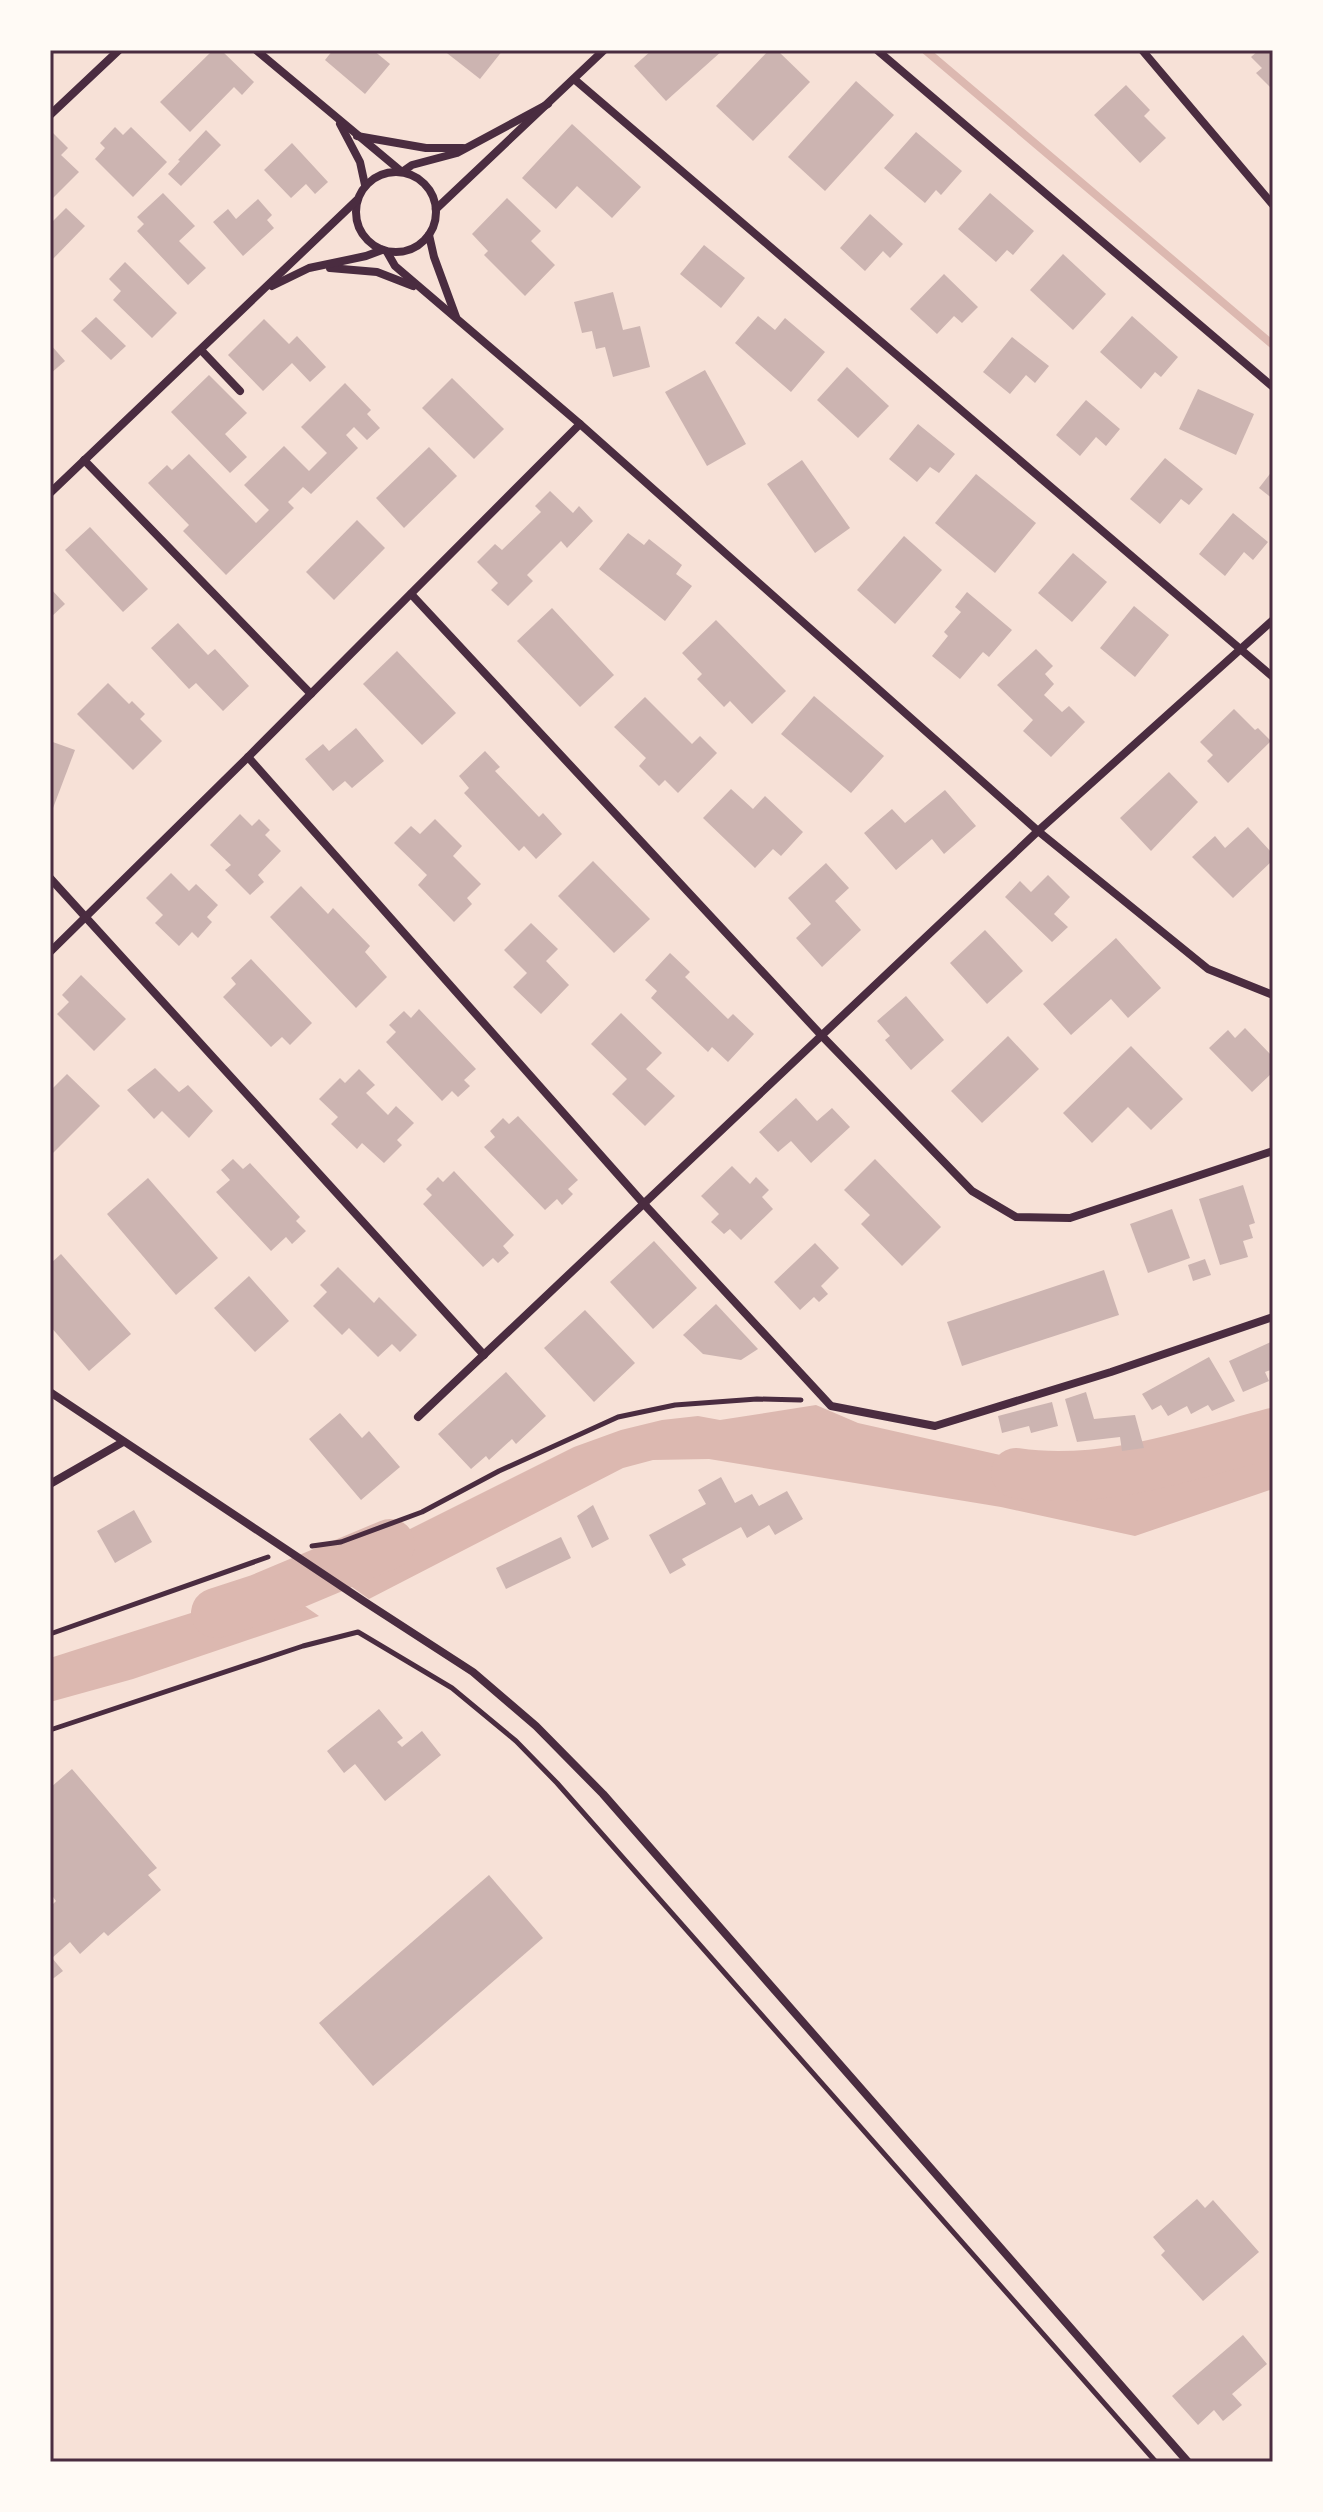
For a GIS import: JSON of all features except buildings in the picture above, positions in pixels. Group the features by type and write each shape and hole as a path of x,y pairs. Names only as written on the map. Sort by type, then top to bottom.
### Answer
{"street":[{"path":"50,115 119,50"},
{"path":"256,50 402,172"},
{"path":"436,209 604,50"},
{"path":"877,50 1273,387"},
{"path":"1142,50 1273,205"},
{"path":"574,79 1273,677"},
{"path":"402,172 412,165 468,148 548,104"},
{"path":"337,120 360,162 365,185"},
{"path":"356,136 426,148 468,148"},
{"path":"50,493 357,200 365,185 388,172 402,172 414,176 433,196 435,223 420,244 409,250 384,251 309,268 264,290"},
{"path":"357,200 357,224 370,243 384,251 395,266 580,424 1038,831 1208,969 1273,995"},
{"path":"429,235 456,318"},
{"path":"309,268 377,272 424,291"},
{"path":"201,350 240,391"},
{"path":"50,952 580,424"},
{"path":"84,460 311,694"},
{"path":"411,594 822,1036 972,1191 1016,1217 1070,1218 1273,1151"},
{"path":"418,1417 1038,831 1273,620"},
{"path":"248,757 644,1204 831,1406 935,1426 1111,1372 1273,1317"},
{"path":"50,878 484,1355"},
{"path":"50,1392 473,1672 536,1726 603,1794 1188,2462"},
{"path":"50,1484 123,1442"}],"path":[{"path":"50,1634 287,1550 341,1542 422,1512 499,1471 618,1417 675,1405 757,1399 792,1398 831,1406"},
{"path":"50,1730 303,1646 358,1632 452,1688 516,1741 557,1783 1156,2462"}],"shaded area":[{"path":"816,1405 858,1423 1121,1482 1273,1430 1273,1489 1135,1536 1001,1507 709,1459 653,1460 623,1468 369,1599 322,1566 408,1530 574,1447 621,1430 662,1420 698,1416 720,1420"},
{"path":"276,1586 319,1616 133,1679 50,1702 50,1658"}],"waterway":[{"path":"925,50 1273,345"},
{"path":"1016,1473 1048,1476 1113,1472 1178,1459 1273,1433"},
{"path":"216,1613 259,1599 390,1544"}]}
